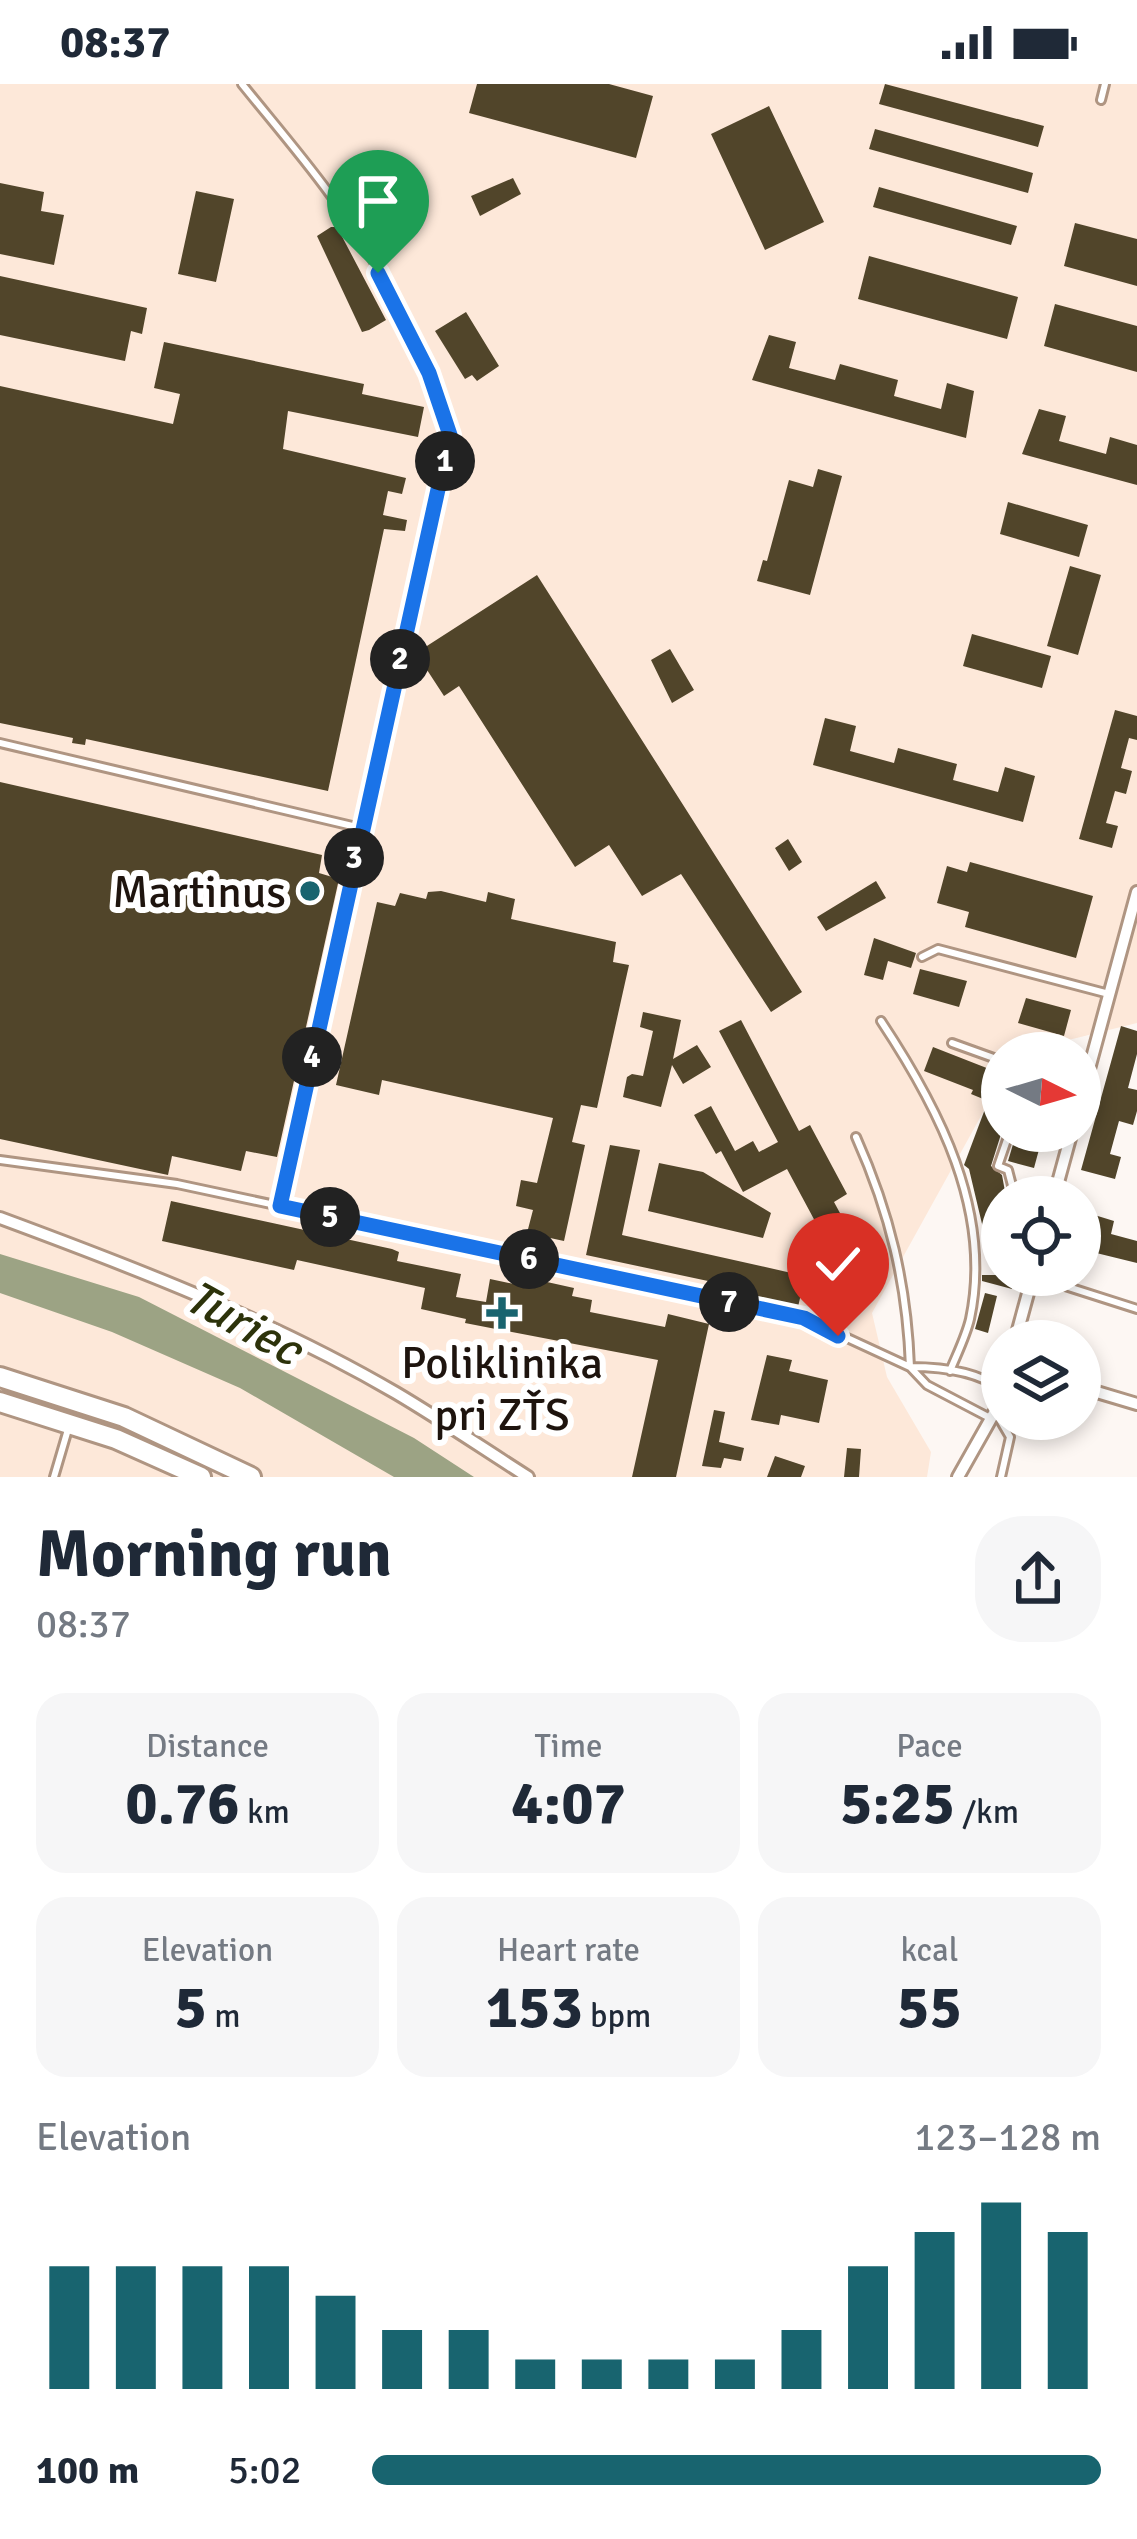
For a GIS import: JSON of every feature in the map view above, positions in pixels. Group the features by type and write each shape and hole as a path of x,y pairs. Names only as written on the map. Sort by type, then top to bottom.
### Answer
{"main road":[{"path":"0,1377 124,1417 251,1477"},
{"path":"0,1402 70,1423 201,1477"}],"street":[{"path":"1099,1032 1137,892"},
{"path":"0,1218 109,1258 282,1334 394,1392 528,1477"},
{"path":"1101,1393 1137,1404"},
{"path":"958,1477 981,1434"}],"lane":[{"path":"242,84 332,196 378,273 429,373 450,435 280,1206"},
{"path":"1101,100 1105,84"},
{"path":"0,743 361,828"},
{"path":"922,957 938,950 1109,994"},
{"path":"881,1021 945,1129 972,1234 970,1321 950,1371"},
{"path":"952,1043 981,1053"},
{"path":"856,1137 880,1192 897,1249 908,1308 910,1367 927,1385 981,1400"},
{"path":"1003,1152 998,1166 1010,1176"},
{"path":"0,1160 177,1184 804,1318 910,1367 981,1378"},
{"path":"1096,1296 1137,1309"},
{"path":"53,1477 70,1423"},
{"path":"1001,1477 1009,1440"}],"shaded area":[{"path":"0,84 1137,84 1137,1023 1101,1032 981,1032 981,1116 872,1313 887,1377 931,1452 927,1477 0,1477"},
{"path":"0,1254 139,1297 414,1438 474,1477 394,1477 240,1388 112,1332 0,1293"}],"building":[{"path":"477,84 609,84 653,96 636,158 469,113"},
{"path":"885,84 1044,126 1038,147 879,104"},
{"path":"769,106 824,222 765,250 711,134"},
{"path":"875,129 1033,173 1028,193 869,149"},
{"path":"513,178 521,194 480,216 471,196"},
{"path":"0,183 44,192 41,211 64,215 54,265 0,254"},
{"path":"879,187 1017,226 1011,245 873,207"},
{"path":"196,191 234,199 216,282 178,274"},
{"path":"1075,223 1137,239 1137,286 1064,266"},
{"path":"337,227 386,320 369,330 362,332 317,236"},
{"path":"869,256 1018,297 1007,339 858,299"},
{"path":"0,276 147,308 142,334 131,331 125,361 0,335"},
{"path":"1055,304 1137,326 1137,372 1044,346"},
{"path":"466,312 499,366 477,381 472,375 465,379 435,331"},
{"path":"769,335 796,342 789,368 835,380 840,364 898,380 894,396 941,409 947,383 974,391 966,438 752,380"},
{"path":"164,342 364,384 362,394 424,407 418,437 288,411 283,449 406,478 402,494 388,491 383,515 407,520 405,531 384,529 328,791 86,739 85,745 72,743 73,738 0,723 0,386 173,424 180,394 154,388"},
{"path":"1039,409 1066,416 1059,441 1106,454 1110,437 1137,445 1137,485 1022,454"},
{"path":"818,469 842,476 810,595 757,581 789,480 813,487"},
{"path":"1008,502 1088,525 1079,557 1000,534"},
{"path":"1070,566 1101,575 1078,655 1047,646"},
{"path":"537,575 802,992 771,1012 681,874 642,896 609,845 575,867 459,686 444,696 416,653"},
{"path":"972,634 1051,656 1042,688 963,666"},
{"path":"670,649 694,690 672,703 651,660"},
{"path":"1115,710 1137,716 1137,740 1129,738 1121,768 1132,771 1126,794 1115,791 1106,823 1118,826 1112,848 1079,839"},
{"path":"825,718 856,726 850,751 894,763 898,748 957,764 953,780 998,792 1005,767 1035,776 1023,822 813,765"},
{"path":"0,782 322,855 319,873 339,879 277,1157 246,1151 241,1171 172,1156 168,1175 0,1139"},
{"path":"788,839 802,862 789,871 775,848"},
{"path":"970,862 1093,896 1076,958 965,927 969,912 937,903 947,866 967,872"},
{"path":"876,881 886,898 826,931 817,917"},
{"path":"428,892 486,902 488,892 515,899 511,919 616,942 613,962 629,965 597,1108 581,1105 572,1142 585,1145 564,1241 527,1233 533,1210 516,1206 521,1180 537,1183 553,1118 382,1080 379,1095 336,1085 377,902 395,906 400,893 426,899"},
{"path":"874,938 916,953 911,968 888,961 883,980 864,975"},
{"path":"920,969 967,981 959,1007 913,994"},
{"path":"1026,998 1071,1010 1065,1032 1018,1023"},
{"path":"643,1012 681,1020 673,1059 697,1045 711,1067 683,1084 672,1065 661,1107 623,1097 627,1077 643,1076 653,1031 640,1027"},
{"path":"741,1020 799,1131 810,1125 847,1194 834,1202 868,1265 845,1277 787,1169 743,1192 694,1115 711,1106 735,1151 753,1141 759,1152 778,1142 719,1031"},
{"path":"1121,1026 1137,1031 1128,1088 1137,1090 1137,1111 1133,1125 1119,1121 1110,1154 1121,1157 1115,1179 1081,1170 1086,1152 1101,1152 1101,1098"},
{"path":"933,1047 981,1066 981,1098 971,1094 973,1090 924,1071"},
{"path":"981,1120 981,1152 995,1152 991,1166 1002,1176 981,1176 981,1220 969,1169 964,1165"},
{"path":"610,1145 640,1150 622,1235 805,1276 798,1307 707,1287 708,1281 586,1255"},
{"path":"1011,1152 1038,1152 1034,1168 1008,1161"},
{"path":"659,1163 703,1172 771,1213 763,1238 648,1211"},
{"path":"171,1201 392,1249 399,1252 397,1261 461,1274 456,1297 486,1302 490,1279 514,1284 520,1276 574,1288 572,1296 592,1300 590,1312 665,1327 668,1314 709,1324 676,1477 632,1477 658,1360 465,1323 466,1319 421,1309 425,1288 297,1260 294,1270 162,1241"},
{"path":"1101,1217 1114,1221 1111,1234 1137,1241 1137,1263 1101,1254"},
{"path":"984,1296 997,1296 991,1320 981,1320 981,1331 975,1329"},
{"path":"767,1355 792,1360 789,1371 828,1380 819,1423 781,1415 779,1425 751,1420"},
{"path":"714,1410 725,1412 719,1442 744,1448 741,1461 724,1458 721,1468 702,1466"},
{"path":"847,1448 861,1449 859,1477 844,1477"},
{"path":"775,1456 805,1466 801,1477 767,1477"}],"place":[{"name":"Martinus","path":"310,891"},
{"name":"Poliklinika pri ZŤS","path":"502,1313"}],"route":[{"path":"378,273 429,373 450,435 280,1206 804,1318 838,1336"}],"water label":[{"name":"Turiec","path":"244,1322"}]}
